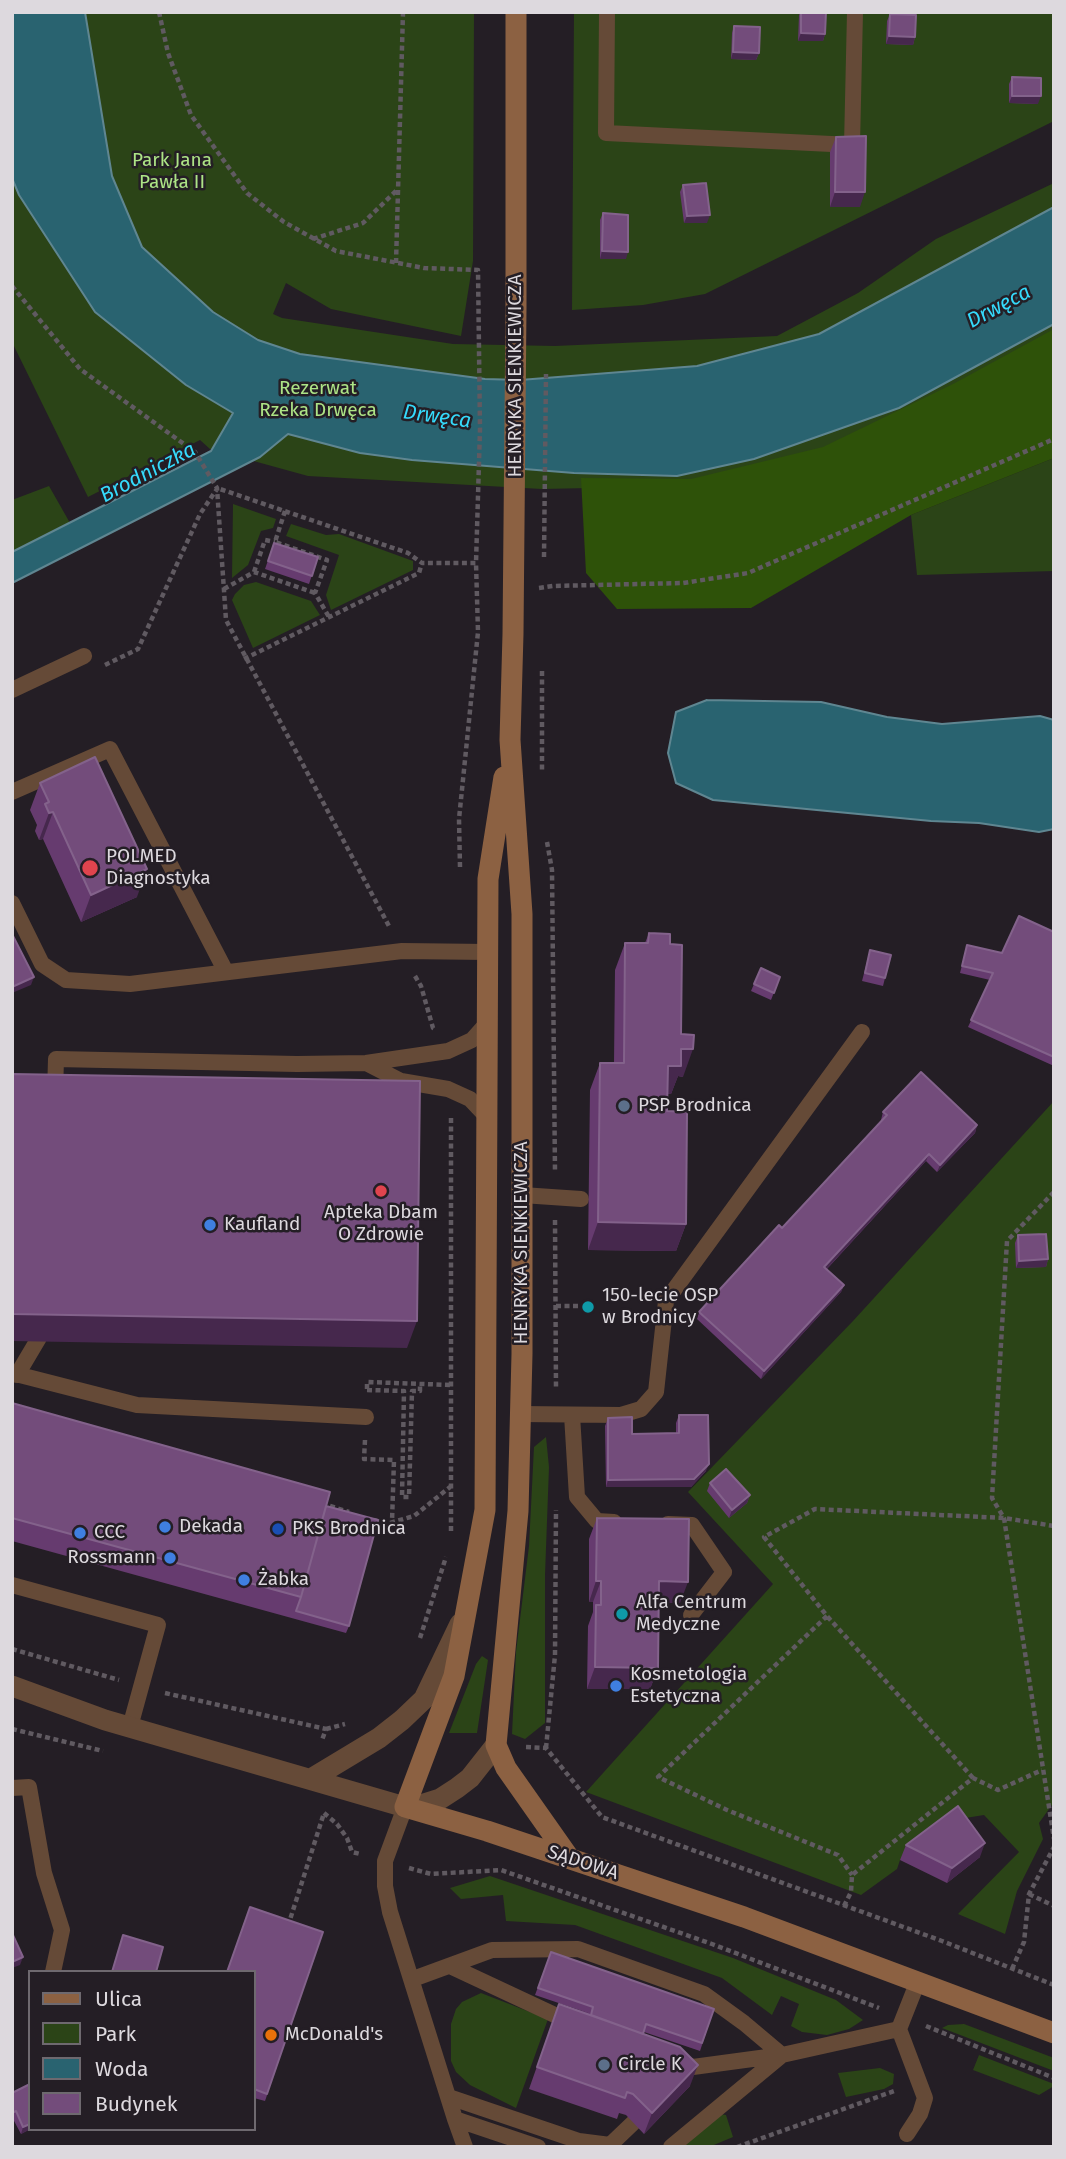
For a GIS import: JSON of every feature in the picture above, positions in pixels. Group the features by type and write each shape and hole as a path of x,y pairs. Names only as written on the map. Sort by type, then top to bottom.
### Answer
{"main road":[{"name":"HENRYKA SIENKIEWICZA","path":"496,1745 518,1511 520,1414 522,914 510,740 514,592 516,12"},
{"name":"HENRYKA SIENKIEWICZA","path":"405,1807 454,1676 485,1510 488,879 510,740"},
{"path":"488,1195 522,1195"},
{"path":"486,1413 520,1414"},
{"path":"496,1745 506,1768 570,1859"},
{"name":"SĄDOWA","path":"405,1807 744,1917 1054,2033"}],"street":[{"name":"HENRYKA SIENKIEWICZA","path":"310,1779 379,1738 424,1699 467,1608"},
{"name":"SĄDOWA","path":"12,1686 105,1720 405,1807"},
{"name":"SĄDOWA","path":"12,1703 105,1720"},
{"path":"405,1807 432,1801 457,1788 470,1779 496,1745"}],"lane":[{"path":"607,12 606,133 852,145 855,12"},
{"path":"12,690 83,656"},
{"path":"12,792 110,748 226,972"},
{"path":"12,903 42,964 66,981 130,984 402,951 488,952"},
{"path":"55,1114 56,1059 366,1063 448,1051 472,1040 488,1022"},
{"path":"520,1414 621,1415 641,1409 656,1392 666,1301 862,1032"},
{"path":"366,1063 401,1080 448,1089 470,1099 488,1118"},
{"path":"522,1195 581,1199"},
{"path":"50,1306 50,1320 15,1374 136,1405 366,1417"},
{"path":"572,1415 577,1497 597,1521 624,1522"},
{"path":"651,1524 692,1525 724,1572 691,1615"},
{"path":"12,1585 158,1625 130,1727"},
{"path":"12,1788 29,1787 44,1873 62,1930 53,1970"},
{"path":"405,1807 385,1861 385,1886 390,1912 465,2147"},
{"path":"413,1979 492,1950 578,1950 704,1994 782,2055"},
{"path":"450,1966 586,2029"},
{"path":"908,2134 920,2114 925,2098 901,2023 918,1980"},
{"path":"660,2055 687,2072 782,2055 901,2023"},
{"path":"671,2147 782,2055"},
{"path":"449,2097 579,2141 610,2146 633,2123"},
{"path":"455,2119 538,2147"}],"path":[{"path":"159,12 168,53 191,115 247,193 284,222 336,251 424,268 478,270 478,632 459,819 460,872"},
{"path":"396,262 403,12"},
{"path":"313,239 363,223 398,189"},
{"path":"12,286 80,369 195,452 217,488 226,620 244,659 421,986 433,1028 447,1037 448,1051"},
{"path":"545,537 546,370"},
{"path":"514,592 553,586 683,583 748,573 1054,439"},
{"path":"217,488 408,552 422,563 476,563"},
{"path":"83,656 104,666 138,649 200,514 217,488"},
{"path":"275,542 285,511"},
{"path":"224,589 254,572 265,540 327,560 315,593"},
{"path":"244,659 419,573 422,563"},
{"path":"254,572 315,593 329,617"},
{"path":"448,1089 453,1124 450,1535"},
{"path":"1054,1192 1007,1241 992,1498 1004,1518 1054,1839"},
{"path":"556,1306 584,1306"},
{"path":"382,1382 451,1385"},
{"path":"367,1390 404,1391 402,1497 410,1497 412,1391 421,1391 420,1384"},
{"path":"366,1417 364,1459 394,1460 392,1522"},
{"path":"364,1517 386,1524 414,1516 450,1487"},
{"path":"330,1506 353,1513"},
{"path":"1042,1770 998,1790 973,1779 827,1616 764,1537 815,1509 1004,1518 1054,1526"},
{"path":"416,1648 446,1555"},
{"path":"827,1616 658,1776 727,1810 838,1855 852,1875 851,1892 844,1906"},
{"path":"12,1649 141,1686 326,1729 348,1723"},
{"path":"326,1729 301,1807 324,1813 337,1824 347,1838 352,1852 360,1854"},
{"path":"496,1745 546,1748 602,1817 1054,1985"},
{"path":"852,1875 973,1779"},
{"path":"287,1928 324,1813"},
{"path":"1012,1969 1024,1942 1029,1894 1054,1847"},
{"path":"401,1866 431,1874 501,1870 712,1944 901,2023 1054,2078"},
{"path":"1029,1894 1054,1906"},
{"path":"737,2147 919,2082"}],"green space":[{"name":"Park Jana Pawła II","path":"12,12 474,12 473,261 461,336 331,309 286,283 273,314 282,318 453,344 555,346 777,336 858,293 936,239 1054,183 1054,332 831,457 686,486 542,489 308,476 210,449 200,440 88,497 12,342"},
{"path":"574,12 1054,12 1054,121 705,294 643,305 572,310"},
{"path":"1054,329 1054,458 911,515 751,608 617,609 586,573 581,478 691,479 823,447 955,383"},
{"path":"1054,458 1054,571 917,575 911,515"},
{"path":"49,486 70,523 12,552 12,500"},
{"path":"233,504 276,519 273,528 261,531 248,565 232,578"},
{"path":"291,524 326,535 339,534 413,561 413,570 331,610 326,595 339,555 286,536"},
{"path":"256,582 311,601 320,615 253,648 232,600 244,585"},
{"path":"1054,1101 1054,1802 1039,1823 1043,1839 1017,1891 1005,1934 958,1914 1019,1852 984,1815 953,1820 900,1860 897,1869 861,1895 586,1792 773,1584 688,1492 853,1321"},
{"path":"546,1437 549,1467 545,1575 545,1723 525,1739 512,1734 516,1652 529,1546 534,1447"},
{"path":"482,1656 488,1660 477,1733 449,1733 476,1664"},
{"path":"490,1876 733,1958 836,2000 863,2020 849,2029 827,2035 802,2032 791,2026 799,2004 781,1996 772,2015 722,1978 575,1925 506,1921 503,1895 461,1899 450,1888"},
{"path":"481,1993 548,2019 516,2108 470,2085 456,2072 451,2061 451,2024 456,2009 462,2002"},
{"path":"964,2024 1054,2058 1054,2071 942,2028"},
{"path":"979,2055 1054,2086 1039,2095 973,2070"},
{"path":"880,2068 894,2074 893,2084 884,2089 846,2097 838,2073"},
{"path":"720,2114 726,2115 733,2137 709,2147 683,2147"}],"water":[{"name":"Rezerwat Rzeka Drwęca","path":"12,12 85,12 112,176 142,247 213,312 258,340 300,354 485,379 520,380 697,366 819,334 1054,207 1054,324 899,408 754,459 677,476 574,473 412,460 360,453 288,434 260,457 12,583 12,552 211,451 233,413 186,385 95,312 19,195 12,178"},
{"path":"707,700 821,702 887,717 942,724 1040,716 1054,720 1054,829 1039,832 979,823 931,821 713,800 676,783 668,753 676,712"}],"building":[{"path":"801,12 826,12 825,34 801,33"},
{"path":"890,14 916,15 915,37 889,36"},
{"path":"734,26 760,27 759,53 733,52"},
{"path":"1012,77 1041,78 1041,96 1012,96"},
{"path":"866,136 865,192 835,192 836,137"},
{"path":"706,183 710,215 687,216 683,185"},
{"path":"603,213 628,215 628,252 602,251"},
{"path":"274,543 318,557 312,576 268,561"},
{"path":"95,757 147,869 91,895 53,812 49,813 45,804 49,802 40,783"},
{"path":"1019,916 1054,932 1054,1057 971,1020 993,973 962,966 967,945 1002,953"},
{"name":"PSP Brodnica","path":"649,933 670,934 670,944 682,945 681,1034 694,1035 693,1049 681,1049 681,1066 668,1066 667,1111 687,1112 686,1224 598,1222 600,1063 624,1063 625,943 648,943"},
{"path":"12,934 34,977 12,987"},
{"path":"870,950 891,955 885,978 865,973"},
{"path":"761,968 780,977 774,993 754,984"},
{"path":"921,1072 977,1125 940,1165 929,1154 824,1267 844,1285 764,1371 699,1312 779,1225 782,1228 887,1115 883,1112"},
{"name":"Kaufland","path":"12,1074 420,1081 417,1321 12,1314"},
{"path":"1046,1234 1048,1259 1019,1261 1018,1235"},
{"name":"Dekada","path":"12,1403 330,1492 301,1597 12,1518"},
{"path":"679,1415 708,1415 709,1464 694,1479 608,1480 608,1418 632,1417 632,1434 679,1433"},
{"path":"726,1469 750,1495 732,1510 710,1483"},
{"path":"326,1506 378,1520 349,1626 296,1611"},
{"name":"Alfa Centrum Medyczne","path":"597,1518 689,1519 688,1582 659,1581 658,1668 595,1667 596,1605 601,1605 601,1581 596,1581"},
{"path":"958,1806 985,1843 952,1868 906,1845"},
{"name":"McDonald's","path":"250,1907 323,1932 267,2094 256,2090 256,1970 228,1970"},
{"path":"12,1933 23,1957 12,1962"},
{"path":"123,1935 163,1947 157,1970 113,1970"},
{"path":"551,1952 714,2009 702,2043 646,2024 643,2034 591,2015 593,2007 538,1988"},
{"path":"559,2004 680,2047 698,2065 652,2113 633,2094 627,2092 625,2098 537,2067"},
{"path":"28,2085 28,2125 23,2127 16,2111 12,2113 12,2093"}],"place":[{"name":"POLMED Diagnostyka","path":"90,868"},
{"name":"PSP Brodnica","path":"624,1106"},
{"name":"Apteka Dbam O Zdrowie","path":"381,1191"},
{"name":"Kaufland","path":"210,1225"},
{"name":"150-lecie OSP w Brodnicy","path":"588,1307"},
{"name":"Dekada","path":"165,1527"},
{"name":"PKS Brodnica","path":"278,1529"},
{"name":"CCC","path":"80,1533"},
{"name":"Rossmann","path":"170,1558"},
{"name":"Żabka","path":"244,1580"},
{"name":"Alfa Centrum Medyczne","path":"622,1614"},
{"name":"Kosmetologia Estetyczna","path":"616,1686"},
{"name":"McDonald's","path":"271,2035"},
{"name":"Circle K","path":"604,2065"}],"water label":[{"name":"Drwęca","path":"999,307"},
{"name":"Drwęca","path":"437,417"},
{"name":"Brodniczka","path":"148,473"}]}
